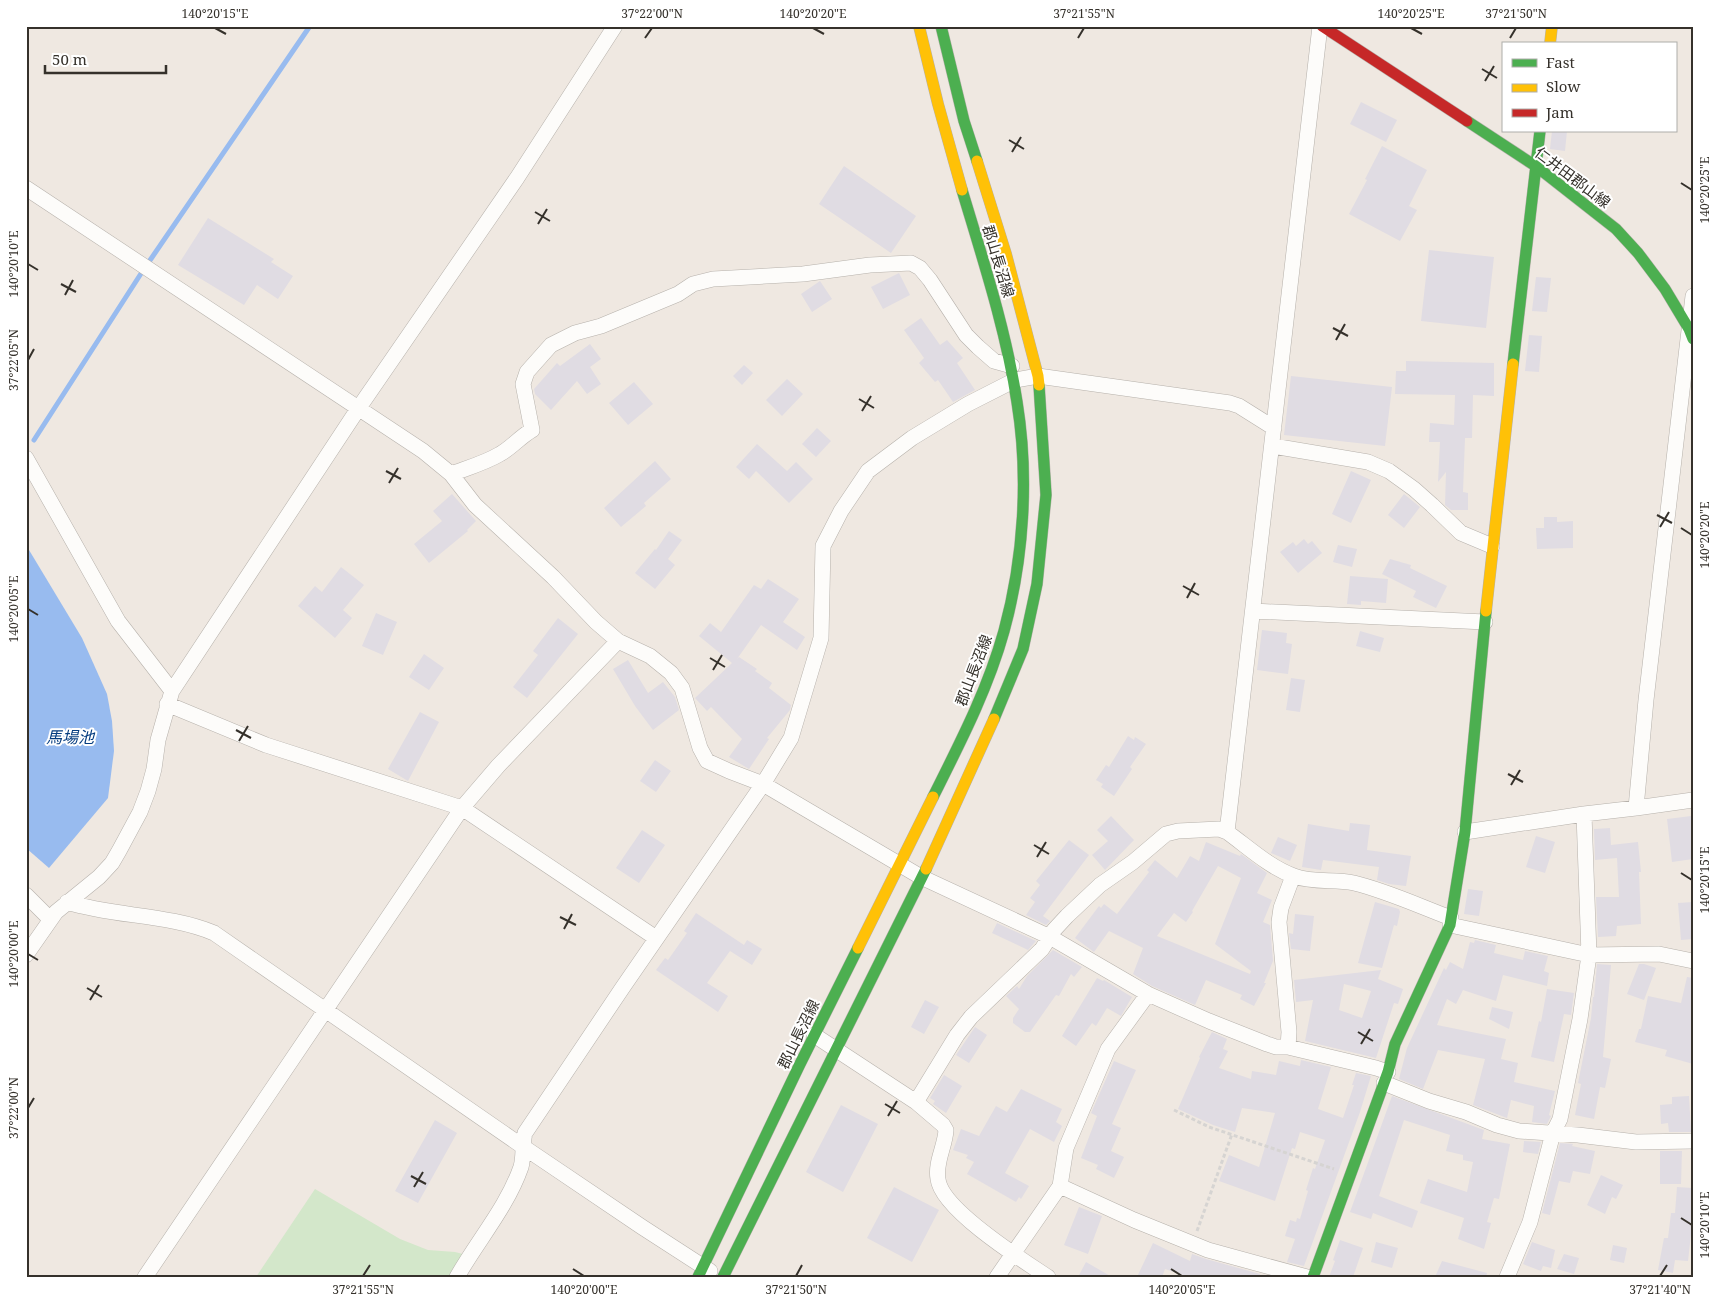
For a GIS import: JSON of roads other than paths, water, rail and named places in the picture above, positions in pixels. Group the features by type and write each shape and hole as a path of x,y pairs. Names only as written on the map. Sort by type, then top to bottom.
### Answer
{"main road":[{"name":"郡山長沼線","path":"700,1272 981,694 998,654 1009,610 1021,539 1023,461 1013,373 997,309 941,117 919,26"},
{"name":"郡山長沼線","path":"721,1277 921,877 1000,706 1023,649 1037,584 1046,495 1038,376 1006,254 964,121 941,26"},
{"name":"仁井田郡山線","path":"1321,26 1536,167 1616,229 1649,267 1691,334"},
{"path":"1550,42 1552,26"},
{"path":"1313,1277 1386,1077 1395,1044 1450,921 1465,832 1492,546 1540,132"}],"street":[{"path":"26,955 50,919 67,902 99,877 112,863 140,812 154,769 158,740 169,698 358,409 516,178 615,26"},
{"path":"1227,832 1321,26"},
{"path":"26,188 423,451 451,474 475,505 553,576 596,622 618,641 650,656 671,673 682,688 700,748 707,761 729,772 763,784 921,877 1050,937 1148,994 1267,1044 1276,1047 1288,1047 1376,1068 1386,1077 1429,1101 1466,1112 1488,1122 1508,1128 1636,1142 1693,1142"},
{"path":"451,474 500,454 532,430 523,384 527,372 551,346 575,333 601,326 678,294 693,284 706,281 803,274 870,265 911,264 920,268 966,334 994,361 1013,373 1230,402 1239,406 1264,424 1274,428"},
{"path":"1636,808 1646,700 1691,334 1693,296"},
{"path":"457,1277 506,1200 524,1158 522,1146 525,1133 656,938 763,784 790,738 822,638 823,546 841,511 868,471 912,438 968,404 1013,373"},
{"path":"1273,446 1380,466 1421,495 1461,533 1492,546"},
{"path":"26,458 118,621 169,698 274,747 462,808 656,938"},
{"path":"1253,611 1485,622"},
{"path":"145,1277 462,808 498,766 618,641"},
{"path":"1465,832 1693,800"},
{"path":"1507,1277 1530,1222 1553,1133 1560,1119 1580,1019 1589,955 1584,814"},
{"path":"916,1102 957,1035 971,1017 1042,949 1067,916 1100,885 1133,862 1166,834 1178,831 1219,830 1227,832 1272,865 1293,876 1304,879 1361,885 1450,921 1589,955 1659,954 1693,961"},
{"path":"1288,1047 1289,1032 1279,922 1281,908 1293,876"},
{"path":"26,894 50,919"},
{"path":"67,902 84,908 185,923 214,933 522,1146 700,1272 721,1277"},
{"path":"997,1277 1060,1186 1066,1148 1108,1049 1148,994"},
{"path":"814,1035 916,1102 943,1125 946,1130 938,1162 940,1189 955,1207 1014,1254 1048,1277"},
{"path":"1060,1186 1134,1220 1208,1250 1307,1277"}],"water":[{"name":"馬場池","path":"26,545 82,638 107,694 112,721 114,751 108,798 49,868 26,848"}],"waterway":[{"path":"34,440 142,272 310,26"}]}
